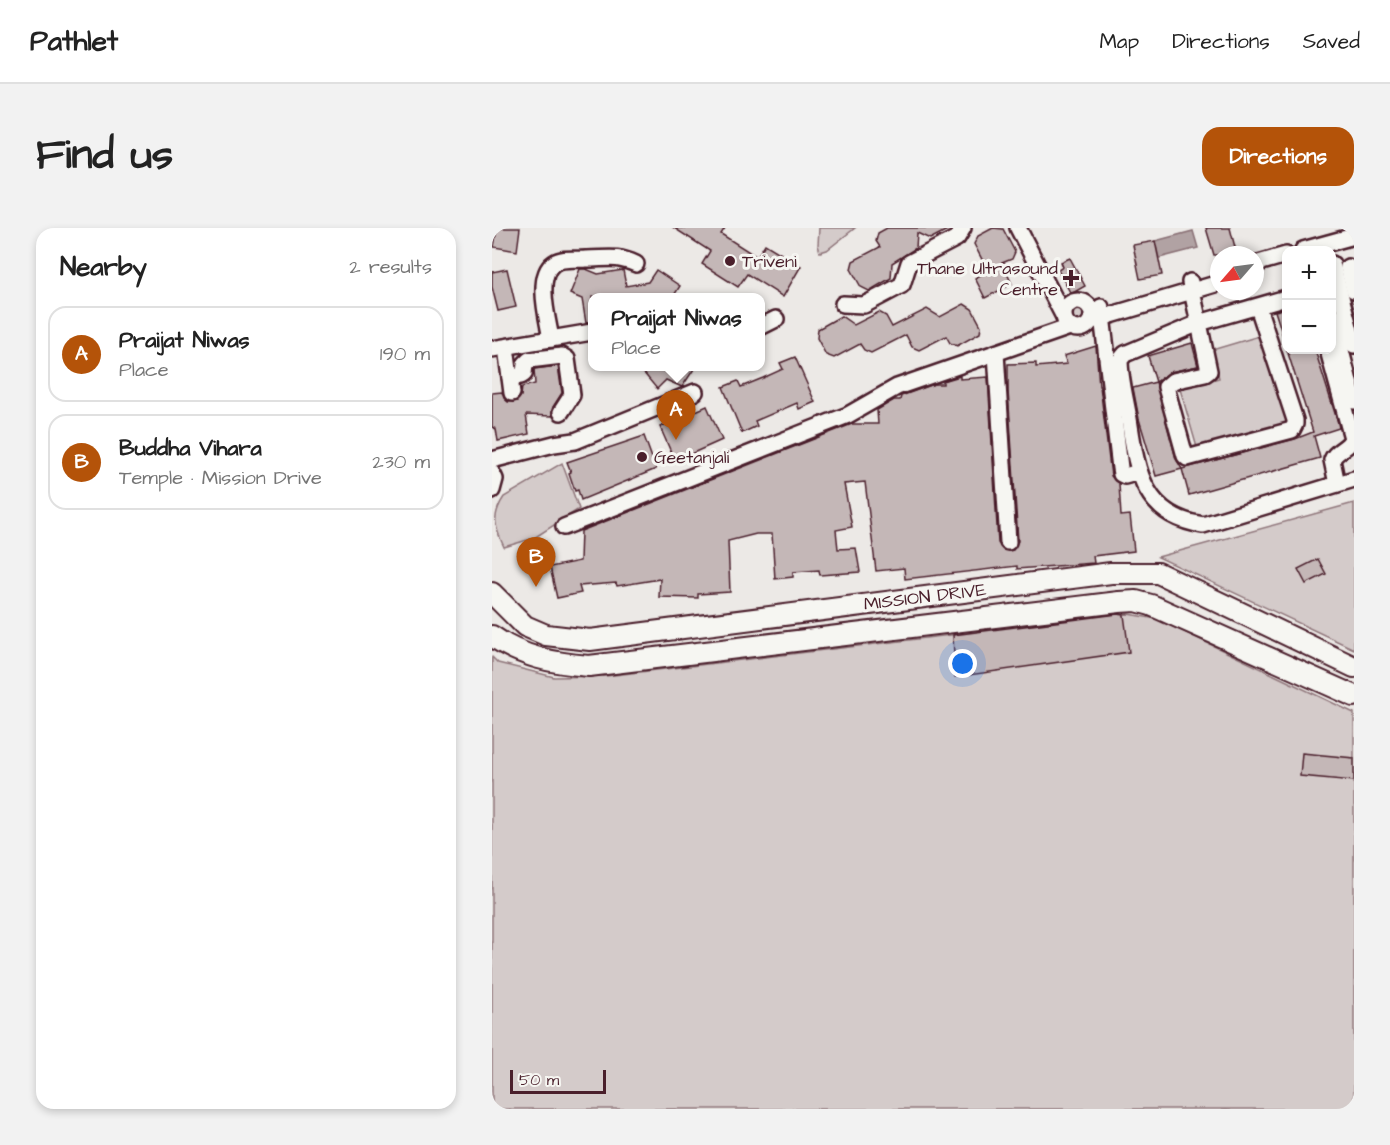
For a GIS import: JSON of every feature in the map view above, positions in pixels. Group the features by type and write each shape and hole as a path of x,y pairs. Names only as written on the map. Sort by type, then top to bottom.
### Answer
{"street":[{"path":"843,304 864,305 902,285 909,263 957,238 963,228"},
{"path":"1018,228 1067,321 1084,328 1096,314 1191,287 1210,278"},
{"path":"1327,246 1354,236"},
{"path":"1336,248 1354,246"},
{"path":"551,339 543,290 547,270 555,262 607,256 622,258 636,264"},
{"path":"1264,261 1282,256"},
{"path":"1264,271 1282,266"},
{"path":"1348,267 1354,290"},
{"path":"1191,287 1210,285"},
{"path":"1336,286 1340,309 1339,366 1352,438 1349,445 1336,452 1332,460 1337,484"},
{"path":"1191,287 1209,372 1173,381 1166,387 1185,456 1190,459 1292,430 1294,427 1295,420 1258,307"},
{"path":"1282,300 1199,323 1125,354 1120,360 1139,472 1152,498 1162,509 1175,518 1203,525 1354,479"},
{"path":"1067,321 1066,307 1074,301 1083,301 1096,314 1121,474 1125,476 1139,472"},
{"path":"1340,309 1354,345"},
{"path":"765,325 776,320"},
{"path":"564,527 848,415 897,387 996,352 1067,321"},
{"path":"512,393 510,376 499,348 588,333"},
{"path":"996,352 1008,542"},
{"path":"1331,354 1339,366 1354,401"},
{"path":"510,376 524,374 525,364 529,360 562,356 567,359 572,395 561,412"},
{"path":"492,460 575,441 695,392"},
{"path":"492,473 495,479 492,490"},
{"name":"MISSION DRIVE","path":"492,593 525,626 546,635 590,640 1111,573 1158,573 1354,667"},
{"name":"MISSION DRIVE","path":"492,636 508,648 530,656 559,664 589,666 1107,603 1136,602 1151,605 1354,696"}],"shaded area":[{"path":"819,228 855,228 827,250 820,252"},
{"path":"1193,231 1198,248 1159,258 1155,241"},
{"path":"1074,306 1082,306 1087,311 1085,322 1074,324 1069,319 1069,311"},
{"path":"1266,334 1292,423 1198,451 1180,389 1219,378 1212,350"},
{"path":"562,463 579,509 534,538 504,547 498,533 496,515 504,497"},
{"path":"1354,503 1354,649 1158,557"},
{"path":"1128,614 1157,619 1354,713 1354,1109 492,1109 492,657 498,663 554,677 606,676"}],"building":[{"path":"497,228 520,228 517,251 494,247"},
{"path":"674,228 725,228 721,234 757,257 765,244 801,266 783,297 747,274 738,287 702,264 710,251"},
{"path":"887,228 951,228 930,239 917,233 916,248 892,263 891,278 869,291 861,287 851,269 853,261 880,247 876,241 878,233"},
{"path":"993,228 1003,229 1015,252 1012,259 1002,263 1012,284 985,298 975,278 988,271 974,244 978,236"},
{"path":"1206,228 1230,228 1235,246 1211,246"},
{"path":"1155,241 1162,275 1140,279 1133,245"},
{"path":"1070,258 1085,286 1071,294 1058,270 1063,267 1061,262"},
{"path":"507,269 516,307 498,311 492,287 492,272"},
{"path":"580,269 598,274 623,270 626,286 648,282 656,270 680,286 676,293 588,293 588,323 586,323 582,299 570,294"},
{"path":"964,304 972,309 981,326 980,333 957,346 950,343 946,336 919,350 912,347 906,335 871,353 864,350 860,344 834,358 826,355 817,338 818,329 841,316 854,325 879,312 886,316 892,327 927,309 940,317"},
{"path":"1282,309 1282,333 1275,311"},
{"path":"1192,343 1198,366 1170,372 1156,382 1148,356"},
{"path":"1096,346 1111,476 1119,484 1121,516 1130,515 1134,551 1093,556 1094,563 1017,569 1017,566 905,579 904,568 876,571 865,482 844,484 852,527 836,530 838,549 856,548 860,572 820,575 819,570 793,572 793,577 775,579 772,534 756,534 728,541 730,592 698,594 698,598 659,597 660,579 617,586 616,583 579,586 581,593 557,598 550,567 580,561 581,531 852,424 878,424 877,410 894,400 900,400 901,396 934,384 943,384 943,381 960,376 960,379 988,377 998,543 1003,550 1013,550 1018,541 1008,364 1036,363 1036,367 1067,364 1064,356"},
{"path":"1288,354 1316,354 1338,423 1339,428 1314,436 1320,458 1189,495 1182,469 1295,439 1313,432"},
{"path":"795,357 815,402 799,409 797,403 755,421 757,426 742,433 723,387 738,381 741,387 763,378 783,369 780,363"},
{"path":"558,366 562,393 553,407 552,416 526,415 529,434 498,441 496,429 492,427 492,393 502,392 508,402 517,401 521,396 522,387 535,384 534,369"},
{"path":"642,371 693,371 682,387 666,380 657,389"},
{"path":"1156,382 1176,459 1182,469 1156,476 1139,419 1133,388"},
{"path":"707,406 722,440 675,461 660,427"},
{"path":"644,436 656,469 581,500 578,490 575,491 567,462"},
{"path":"1318,559 1326,574 1306,584 1298,569"},
{"path":"1124,615 1129,652 955,677 953,635"},
{"path":"1302,753 1354,758 1354,781 1300,776"}],"place":[{"name":"Triveni","path":"730,261"},
{"name":"Thane Ultrasound Centre","path":"1071,278"},
{"name":"Praijat Niwas","path":"676,440"},
{"name":"Geetanjali","path":"642,457"},
{"name":"Buddha Vihara","path":"536,587"}]}
